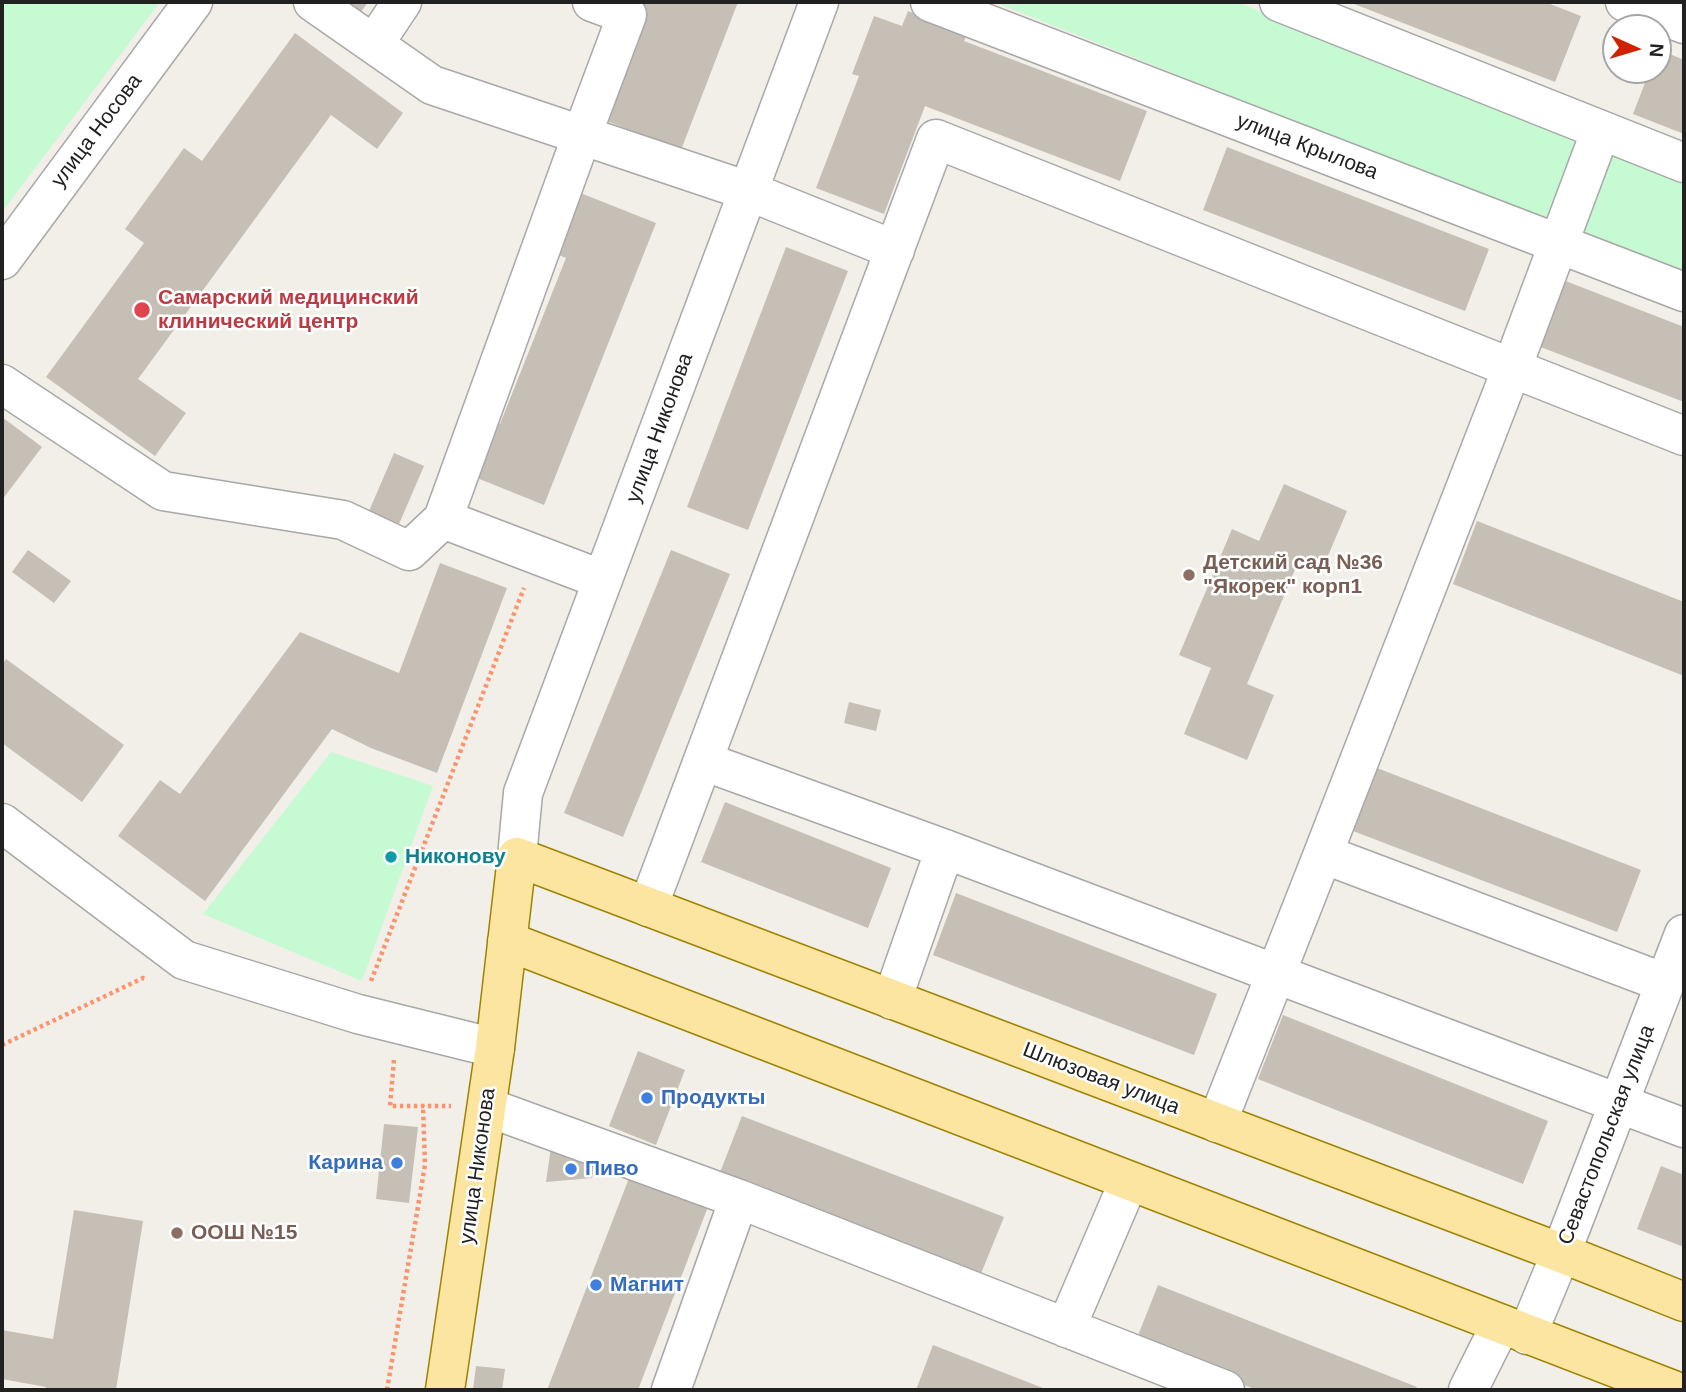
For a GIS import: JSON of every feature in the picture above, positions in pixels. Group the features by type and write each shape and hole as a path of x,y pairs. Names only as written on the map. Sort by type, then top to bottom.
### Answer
{"main road":[{"name":"Шлюзовая улица","path":"517,857 1684,1302"},
{"name":"улица Никонова","path":"445,1390 495,1048 517,857"},
{"path":"507,941 1673,1390"}],"street":[{"name":"улица Носова","path":"2,260 193,2"},
{"path":"313,2 432,85 748,191 895,250"},
{"path":"374,44 402,2"},
{"path":"2,384 163,491 343,520 409,551 443,519 627,15 592,2"},
{"name":"улица Никонова","path":"517,857 523,793 819,2"},
{"name":"улица Крылова","path":"930,2 1684,292"},
{"path":"1279,2 1684,163"},
{"path":"1625,2 1684,24"},
{"path":"1217,1123 1512,368 1601,130"},
{"path":"648,907 936,139 1684,436"},
{"path":"443,519 603,580"},
{"path":"703,761 945,849 1684,1128"},
{"path":"2,823 184,960 358,1014 495,1048"},
{"path":"892,1000 945,849"},
{"path":"1323,854 1665,983"},
{"name":"Севастопольская улица","path":"1468,1390 1514,1329 1561,1253 1683,940"},
{"path":"486,1107 739,1199 1225,1390"},
{"path":"1066,1328 1129,1181"},
{"path":"671,1390 739,1199"}],"path":[{"path":"358,1014 537,555"},
{"path":"2,1045 143,978 156,982"},
{"path":"384,1056 394,1060 390,1106 486,1107"},
{"path":"387,1390 425,1165 423,1105"}],"green space":[{"path":"2,2 160,2 2,212"},
{"path":"994,2 1237,2 1684,179 1684,275"},
{"path":"331,752 433,786 362,981 203,914"}],"building":[{"path":"333,2 368,2 356,19"},
{"path":"625,2 738,2 681,150 604,120 646,10"},
{"path":"1349,2 1545,2 1581,16 1555,82"},
{"path":"908,11 967,34 964,41 1147,111 1120,181 925,106 884,214 816,188 859,76 852,74 874,16 902,26"},
{"name":"Самарский медицинский клинический центр","path":"295,33 403,113 377,149 331,115 138,379 186,413 155,456 46,377 144,243 125,229 184,148 202,161"},
{"path":"1672,55 1684,60 1684,134 1633,114 1645,84 1672,84"},
{"path":"1227,147 1489,249 1465,311 1203,210"},
{"path":"578,192 656,223 544,505 467,474 488,419 500,424 566,258 554,253"},
{"path":"786,247 848,271 748,530 687,507"},
{"path":"1563,280 1684,327 1684,402 1538,346"},
{"path":"2,417 42,447 2,500"},
{"path":"394,453 424,466 399,524 369,511"},
{"path":"1284,484 1347,511 1322,570 1299,560 1247,684 1274,695 1247,760 1184,734 1211,668 1179,655 1232,529 1259,541"},
{"path":"1477,521 1684,602 1684,676 1453,584"},
{"path":"28,550 71,581 54,603 12,572"},
{"path":"671,550 730,574 623,837 564,813"},
{"path":"440,563 507,588 437,773 371,748 332,729 205,901 118,836 160,780 180,794 300,632 399,673"},
{"path":"6,659 124,745 82,802 2,743 2,665"},
{"path":"849,702 881,710 876,731 844,723"},
{"path":"1377,768 1641,870 1617,932 1353,831"},
{"path":"725,802 891,868 868,928 701,862"},
{"path":"956,893 1217,994 1194,1055 933,955"},
{"path":"1283,1015 1548,1121 1523,1184 1258,1079"},
{"name":"Продукты","path":"638,1051 685,1070 656,1145 609,1126"},
{"path":"742,1116 1004,1217 980,1276 719,1175"},
{"name":"Карина","path":"384,1124 418,1127 409,1203 376,1199"},
{"name":"Пиво","path":"551,1147 595,1160 592,1178 546,1182"},
{"path":"1661,1166 1684,1175 1684,1247 1637,1229"},
{"path":"631,1173 709,1204 638,1390 547,1390"},
{"path":"74,1210 143,1221 116,1390 45,1390 46,1387 2,1379 2,1330 53,1339"},
{"path":"1158,1285 1417,1387 1415,1390 1257,1390 1135,1343"},
{"path":"933,1345 1048,1390 916,1390"},
{"path":"476,1366 505,1369 502,1390 473,1390"}],"place":[{"name":"Самарский медицинский клинический центр","path":"142,310"},
{"name":"Детский сад №36 \"Якорек\" корп1","path":"1189,575"},
{"name":"Никонову","path":"391,857"},
{"name":"Продукты","path":"647,1098"},
{"name":"Карина","path":"397,1163"},
{"name":"Пиво","path":"571,1169"},
{"name":"ООШ №15","path":"177,1233"},
{"name":"Магнит","path":"596,1285"}]}
